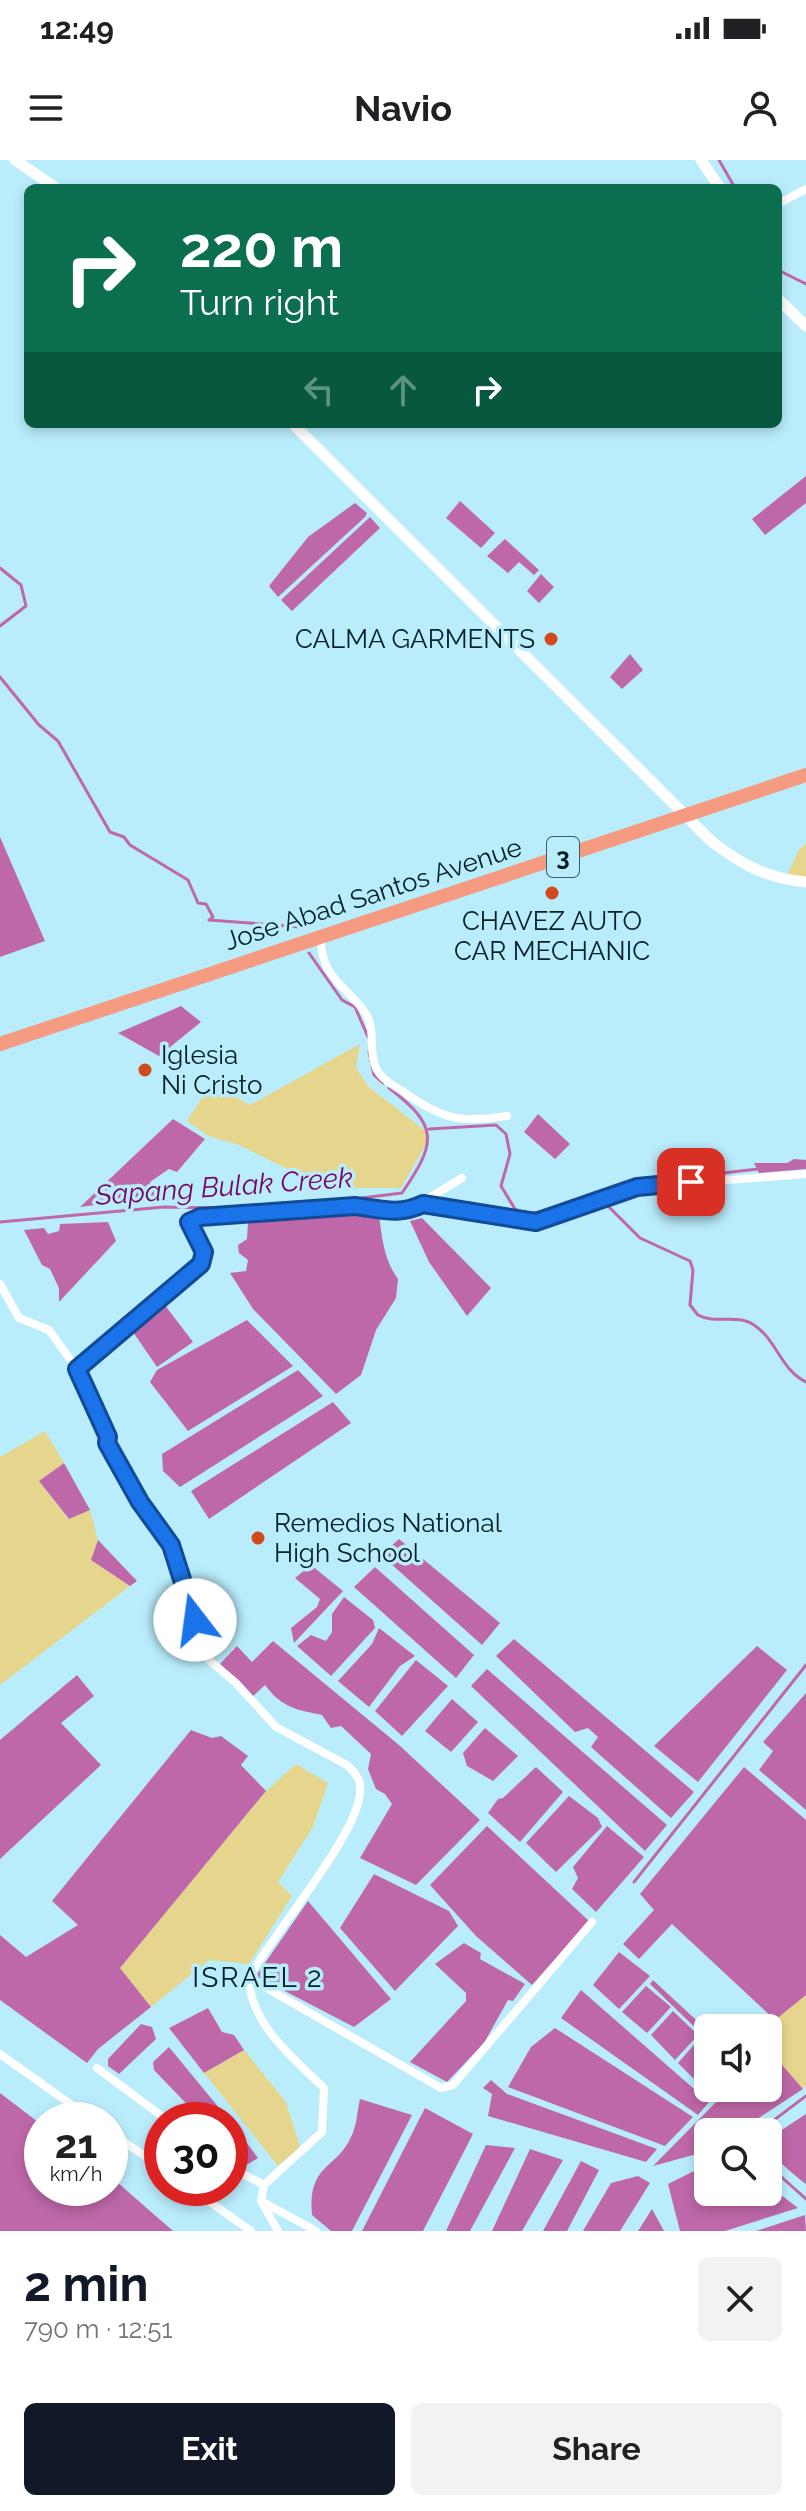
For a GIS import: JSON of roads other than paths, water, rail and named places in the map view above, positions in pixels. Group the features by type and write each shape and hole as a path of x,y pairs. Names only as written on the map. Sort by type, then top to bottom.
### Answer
{"highway":[{"name":"Jose Abad Santos Avenue","path":"0,1044 806,775"}],"street":[{"path":"15,160 50,184"},
{"path":"701,160 717,184"},
{"path":"782,202 806,189"},
{"path":"782,303 806,326"},
{"path":"297,428 683,816 740,864 774,877 806,882"},
{"path":"321,936 327,968 370,1023 377,1070 386,1080 434,1114 476,1120 507,1116"},
{"path":"423,1204 536,1222 637,1187 806,1174"},
{"path":"77,1369 201,1264 204,1252 189,1222 200,1217 355,1206 380,1212 406,1212 462,1178"},
{"path":"0,1284 19,1318 45,1326 77,1369 108,1437 107,1443 140,1502 171,1545 209,1660 236,1683 276,1727 347,1765 356,1774 360,1787 355,1813 249,1978 249,2000 283,2049 324,2088 322,2132 264,2185 261,2201 278,2231"},
{"path":"249,1978 441,2088 453,2085 592,1922"},
{"path":"0,2054 68,2102"},
{"path":"97,2068 144,2103"},
{"path":"248,2177 264,2185"},
{"path":"261,2201 316,2231"},
{"path":"216,2206 251,2231"}],"waterway":[{"path":"719,160 733,184"},
{"path":"782,272 806,284"},
{"path":"0,568 21,585 26,606 0,626"},
{"path":"0,677 39,725 58,741 110,832 124,837 130,845 188,880 198,903 206,904 213,917 209,920 300,927"},
{"path":"309,953 342,1000 355,1007 368,1037"},
{"path":"369,1052 374,1075 383,1083"},
{"name":"Sapang Bulak Creek","path":"0,1222 164,1207 272,1209 402,1193 422,1160 427,1136 417,1113 389,1088"},
{"path":"429,1129 496,1125 506,1134 510,1154 501,1186 515,1209 526,1214 547,1211 626,1184 758,1169"},
{"path":"603,1201 640,1238 690,1261 693,1270 690,1305 698,1315 741,1320 754,1325 768,1338 790,1370 806,1382"},
{"path":"634,1882 806,1665"},
{"path":"777,2118 806,2096"},
{"path":"782,2178 806,2199"}],"place":[{"name":"CALMA GARMENTS","path":"551,639"},
{"name":"CHAVEZ AUTO CAR MECHANIC","path":"552,893"},
{"name":"Iglesia Ni Cristo","path":"145,1070"},
{"name":"Remedios National High School","path":"258,1538"}],"district":[{"name":"ISRAEL 2","path":"258,1977"}]}
